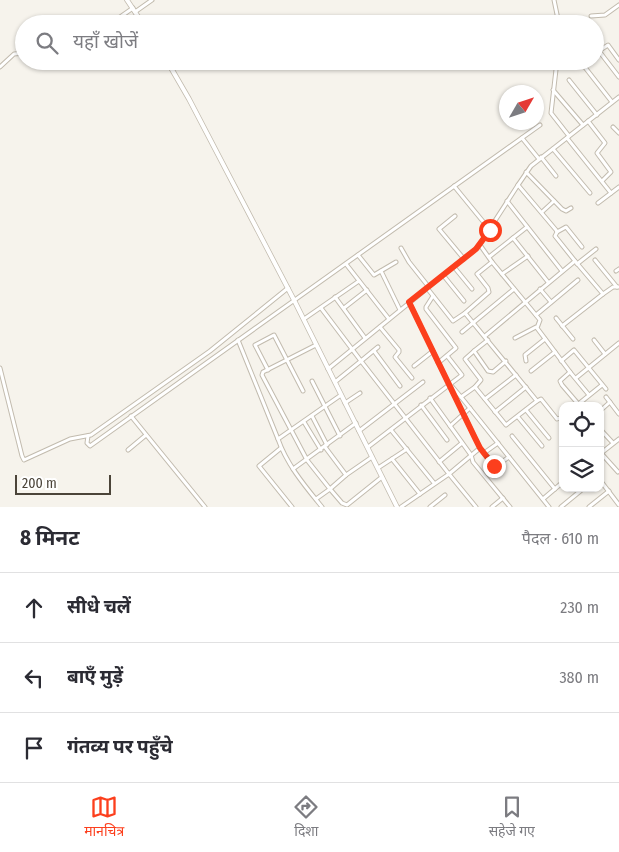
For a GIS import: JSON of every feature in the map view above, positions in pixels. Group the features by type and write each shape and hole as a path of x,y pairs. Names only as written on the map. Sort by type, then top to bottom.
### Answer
{"street":[{"path":"127,0 137,15"},
{"path":"125,15 152,0"},
{"path":"554,0 556,15"},
{"path":"604,15 619,5"},
{"path":"604,48 608,45 619,60"},
{"path":"0,66 15,54"},
{"path":"604,57 619,78"},
{"path":"171,70 189,99 288,288 397,507"},
{"path":"556,70 551,113 611,193"},
{"path":"587,70 612,102"},
{"path":"569,80 597,115"},
{"path":"553,90 583,125"},
{"path":"328,368 480,245 526,172 540,158 619,97"},
{"path":"588,121 605,143 597,153 611,172 602,180"},
{"path":"613,126 619,133"},
{"path":"88,436 87,443 90,446 533,130"},
{"path":"522,138 556,176"},
{"path":"553,148 590,193"},
{"path":"526,172 564,211 571,208"},
{"path":"518,185 542,212 557,232 555,236 603,294"},
{"path":"454,186 490,230"},
{"path":"598,203 619,187"},
{"path":"507,201 562,272"},
{"path":"542,212 554,201"},
{"path":"455,216 439,228 464,259"},
{"path":"489,257 527,227"},
{"path":"557,232 566,227 582,247"},
{"path":"514,238 548,282"},
{"path":"480,245 540,322 536,327 515,338"},
{"path":"401,248 433,296 453,321 489,292 478,274 492,262"},
{"path":"485,336 548,282 596,249"},
{"path":"358,255 372,274 375,275 396,262"},
{"path":"502,274 528,256"},
{"path":"596,260 618,288"},
{"path":"346,264 389,319"},
{"path":"454,267 472,289"},
{"path":"381,271 400,310"},
{"path":"443,275 464,301"},
{"path":"536,315 578,280"},
{"path":"304,319 359,281"},
{"path":"562,326 613,287 618,288"},
{"path":"0,368 23,459 70,439 88,436 154,392 210,351 288,288"},
{"path":"462,332 514,288"},
{"path":"540,289 551,302"},
{"path":"344,308 367,290"},
{"path":"433,296 426,309 456,347 456,350 438,363"},
{"path":"335,297 365,338"},
{"path":"409,302 480,448 496,466 509,457"},
{"path":"321,308 350,349 476,507"},
{"path":"465,312 536,401"},
{"path":"556,318 573,339"},
{"path":"380,327 398,350 399,352 395,357 412,378"},
{"path":"536,327 589,395"},
{"path":"268,370 256,343 274,335 303,391"},
{"path":"526,361 525,355 545,339"},
{"path":"238,340 281,448 293,469 322,507"},
{"path":"461,397 481,380 465,358 488,340"},
{"path":"594,340 605,354"},
{"path":"576,378 619,343"},
{"path":"316,345 262,375 307,460 342,503 346,505 382,476"},
{"path":"335,382 378,347"},
{"path":"561,361 574,350 606,389"},
{"path":"374,351 400,386"},
{"path":"414,366 433,351"},
{"path":"474,351 490,373 506,361"},
{"path":"531,371 554,352"},
{"path":"368,447 462,375 448,357"},
{"path":"570,372 560,382 576,402"},
{"path":"485,399 516,375"},
{"path":"312,381 340,436"},
{"path":"359,431 423,382"},
{"path":"581,402 602,384"},
{"path":"450,385 549,507"},
{"path":"475,387 506,425 541,399 557,420 559,419"},
{"path":"495,412 526,387"},
{"path":"345,403 360,393"},
{"path":"278,439 341,395"},
{"path":"606,397 619,414"},
{"path":"430,398 471,455 473,462 510,507"},
{"path":"604,407 610,402"},
{"path":"421,405 447,440"},
{"path":"450,426 470,408"},
{"path":"526,410 549,438"},
{"path":"131,416 205,507"},
{"path":"312,416 326,446 346,475"},
{"path":"518,416 542,446"},
{"path":"304,422 321,450"},
{"path":"293,469 356,423"},
{"path":"391,430 434,483"},
{"path":"604,433 613,443"},
{"path":"128,450 146,435"},
{"path":"512,436 555,488"},
{"path":"604,450 619,439"},
{"path":"439,462 462,442"},
{"path":"484,453 498,443"},
{"path":"281,448 259,466 292,507"},
{"path":"401,507 449,474 480,448"},
{"path":"378,468 407,449"},
{"path":"604,456 618,472"},
{"path":"316,499 372,457"},
{"path":"392,459 420,494"},
{"path":"543,499 559,485"},
{"path":"604,485 619,506"},
{"path":"589,507 609,491"},
{"path":"561,507 579,492"},
{"path":"430,507 445,495"},
{"path":"492,507 504,498"}],"route":[{"path":"490,230 476,249 409,302 480,448 494,466"}]}
